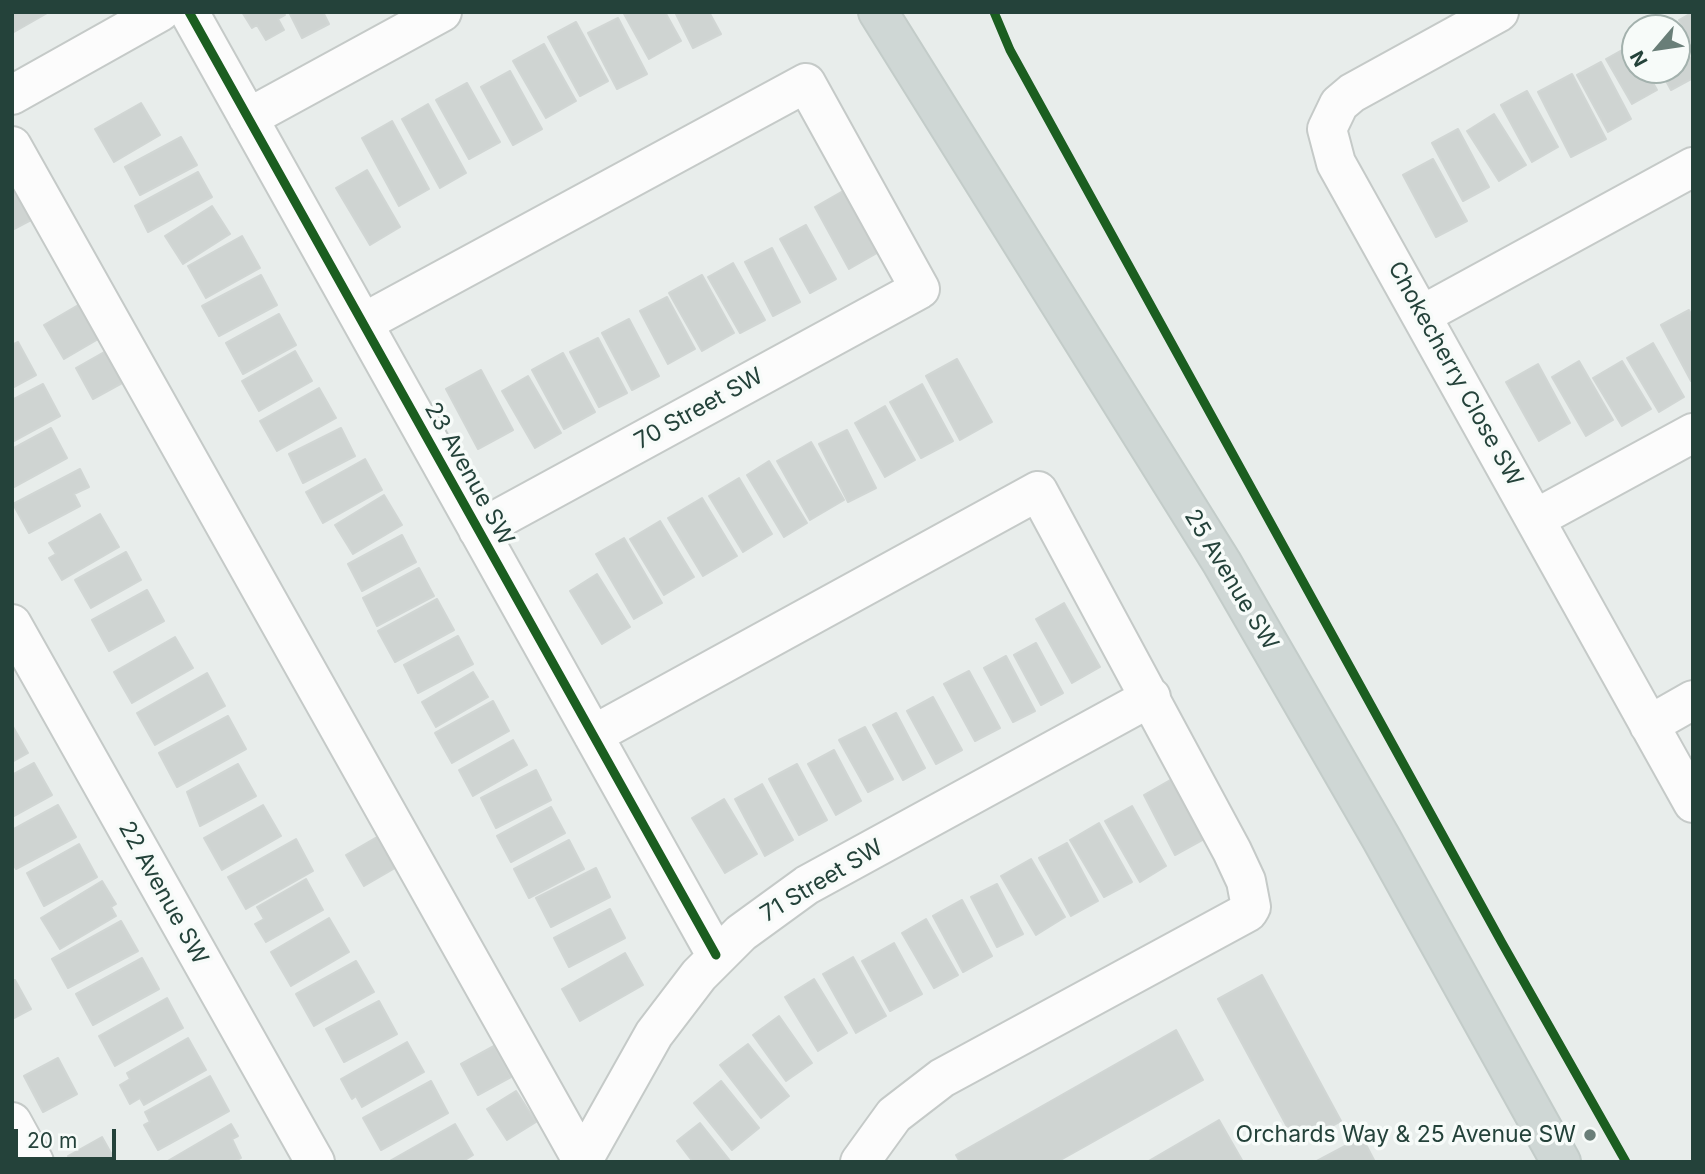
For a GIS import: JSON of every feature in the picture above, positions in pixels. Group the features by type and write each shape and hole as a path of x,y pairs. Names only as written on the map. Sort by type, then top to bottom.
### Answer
{"main road":[{"name":"25 Avenue SW","path":"878,12 1223,563 1388,850 1561,1162"}],"street":[{"path":"12,95 160,12"},
{"name":"23 Avenue SW","path":"189,12 716,956"},
{"path":"248,118 442,12"},
{"name":"Chokecherry Close SW","path":"1499,12 1352,93 1339,104 1326,129 1336,163 1693,803"},
{"name":"70 Street SW","path":"363,323 806,83 920,289 478,530"},
{"path":"12,146 582,1161"},
{"path":"1422,315 1693,167"},
{"path":"1535,519 1693,433"},
{"path":"593,735 1038,491 1232,851 1246,881 1251,907 1248,912 942,1078 894,1115 860,1162"},
{"name":"22 Avenue SW","path":"12,624 315,1162"},
{"name":"71 Street SW","path":"582,1161 654,1034 716,956 774,907 807,885 1151,697"},
{"path":"1649,724 1693,700"},
{"path":"12,1122 34,1162"}],"building":[{"path":"12,12 49,12 14,32"},
{"path":"242,12 283,12 285,15 278,19 284,30 266,40 257,25 252,28"},
{"path":"289,12 323,12 329,24 302,38"},
{"path":"623,12 665,12 681,41 649,59"},
{"path":"675,12 709,12 721,34 693,48"},
{"path":"1693,12 1693,45 1691,41 1690,14"},
{"path":"618,18 647,74 617,89 588,33"},
{"path":"576,22 608,81 580,96 548,37"},
{"path":"544,44 576,101 546,118 513,61"},
{"path":"1621,51 1621,84 1654,84 1657,90 1632,104 1606,59"},
{"path":"1691,59 1693,63 1691,79"},
{"path":"1601,62 1631,119 1608,132 1577,75"},
{"path":"510,71 542,129 513,145 481,87"},
{"path":"1572,74 1606,139 1571,157 1538,92"},
{"path":"467,83 500,142 469,159 436,100"},
{"path":"1668,84 1682,84 1671,90"},
{"path":"1527,91 1558,147 1532,162 1501,105"},
{"path":"141,103 160,135 114,162 95,129"},
{"path":"428,104 466,173 440,188 402,119"},
{"path":"1494,114 1526,165 1499,181 1467,131"},
{"path":"392,121 429,189 399,206 362,138"},
{"path":"1458,129 1489,187 1463,201 1432,143"},
{"path":"181,137 197,165 140,195 125,167"},
{"path":"1433,159 1467,221 1436,237 1403,175"},
{"path":"367,170 400,227 370,245 336,188"},
{"path":"198,172 212,197 148,232 135,206"},
{"path":"15,187 33,219 12,230 12,188"},
{"path":"843,191 877,253 849,269 815,207"},
{"path":"212,206 230,234 183,264 165,236"},
{"path":"806,225 836,279 810,293 780,239"},
{"path":"242,236 260,268 206,298 188,266"},
{"path":"772,248 800,302 773,316 745,262"},
{"path":"733,263 765,320 740,333 708,277"},
{"path":"261,275 277,305 219,336 202,306"},
{"path":"702,275 734,333 702,351 669,293"},
{"path":"667,297 695,349 668,364 640,311"},
{"path":"80,304 100,338 64,359 44,325"},
{"path":"1689,310 1693,318 1691,381 1661,325"},
{"path":"279,314 296,345 243,374 226,343"},
{"path":"629,319 659,376 632,390 602,333"},
{"path":"598,338 627,393 599,407 570,352"},
{"path":"18,342 36,375 12,388 12,345"},
{"path":"1653,343 1684,397 1659,412 1627,358"},
{"path":"106,351 124,382 93,399 76,368"},
{"path":"295,351 312,381 259,411 242,381"},
{"path":"563,353 595,412 564,429 532,370"},
{"path":"957,359 992,422 960,440 926,376"},
{"path":"1579,361 1613,420 1586,436 1552,377"},
{"path":"1622,361 1651,409 1622,426 1593,378"},
{"path":"1538,364 1570,423 1539,441 1506,382"},
{"path":"481,370 513,430 478,449 446,389"},
{"path":"528,376 561,433 535,448 502,391"},
{"path":"43,384 60,416 12,442 12,400"},
{"path":"922,384 953,441 921,458 890,402"},
{"path":"319,388 336,418 277,451 260,421"},
{"path":"885,406 915,460 885,477 855,423"},
{"path":"51,428 67,458 14,487 12,449"},
{"path":"341,428 355,456 303,483 289,454"},
{"path":"847,430 876,488 848,502 819,444"},
{"path":"811,442 844,500 810,520 777,461"},
{"path":"365,459 382,490 323,523 306,492"},
{"path":"769,461 807,523 784,537 747,475"},
{"path":"80,469 89,487 74,494 80,506 29,533 13,504"},
{"path":"739,478 772,534 743,552 709,496"},
{"path":"384,495 402,525 353,554 335,525"},
{"path":"702,498 737,556 703,576 668,518"},
{"path":"100,514 119,547 62,580 49,558 56,554 49,543"},
{"path":"660,521 694,577 664,595 630,539"},
{"path":"402,535 416,562 362,591 348,564"},
{"path":"624,538 662,603 634,619 596,554"},
{"path":"126,552 141,580 91,608 75,580"},
{"path":"419,568 434,596 377,626 363,598"},
{"path":"597,574 630,627 602,644 570,591"},
{"path":"147,590 164,621 109,651 92,620"},
{"path":"437,599 454,630 395,662 378,631"},
{"path":"1064,603 1100,667 1072,683 1036,619"},
{"path":"458,636 473,664 418,693 404,665"},
{"path":"175,637 193,668 132,703 114,672"},
{"path":"1036,643 1063,693 1041,705 1014,655"},
{"path":"1006,656 1035,711 1013,722 984,668"},
{"path":"969,671 1000,728 975,741 944,684"},
{"path":"473,672 488,697 436,727 422,702"},
{"path":"207,673 225,706 155,745 137,713"},
{"path":"933,697 962,750 936,764 907,711"},
{"path":"493,701 509,731 452,763 435,733"},
{"path":"896,713 925,768 903,780 873,725"},
{"path":"228,716 246,749 177,787 159,753"},
{"path":"12,725 28,753 12,762"},
{"path":"865,727 893,779 868,792 839,740"},
{"path":"513,740 527,765 473,796 459,770"},
{"path":"834,750 861,801 836,815 808,764"},
{"path":"34,763 52,795 12,817 12,775"},
{"path":"238,764 256,796 200,826 187,792"},
{"path":"797,764 827,820 799,835 769,779"},
{"path":"536,770 551,800 496,828 481,798"},
{"path":"1172,779 1204,839 1175,855 1144,795"},
{"path":"762,784 793,840 765,856 735,799"},
{"path":"724,799 757,854 725,873 692,818"},
{"path":"58,805 76,837 16,869 12,862 12,830"},
{"path":"263,805 281,836 222,870 204,838"},
{"path":"1132,806 1166,866 1140,882 1105,821"},
{"path":"551,807 565,833 511,862 497,836"},
{"path":"1099,823 1132,882 1104,897 1070,840"},
{"path":"377,837 395,868 364,886 346,855"},
{"path":"296,839 313,871 246,909 228,877"},
{"path":"569,840 584,869 529,898 514,869"},
{"path":"1067,843 1098,901 1071,916 1039,858"},
{"path":"79,844 97,877 44,906 27,873"},
{"path":"1031,859 1065,917 1036,935 1001,876"},
{"path":"596,868 610,897 551,927 536,898"},
{"path":"306,879 323,910 266,942 255,924 264,919 257,907"},
{"path":"102,881 116,904 111,907 116,916 60,949 41,918"},
{"path":"997,884 1023,934 997,947 971,897"},
{"path":"962,900 992,956 963,972 933,916"},
{"path":"610,909 625,938 569,967 554,938"},
{"path":"329,918 349,952 291,986 271,952"},
{"path":"926,919 958,975 934,988 902,933"},
{"path":"121,921 138,951 68,988 52,959"},
{"path":"894,943 922,994 890,1011 862,961"},
{"path":"625,953 643,985 580,1021 562,989"},
{"path":"853,957 886,1016 856,1033 823,974"},
{"path":"142,958 159,989 93,1025 76,994"},
{"path":"356,961 374,992 314,1026 296,994"},
{"path":"1262,975 1341,1121 1297,1145 1218,999"},
{"path":"814,979 847,1033 818,1051 785,997"},
{"path":"15,980 31,1009 12,1019 12,981"},
{"path":"167,998 183,1028 115,1066 99,1036"},
{"path":"379,1001 397,1034 344,1062 326,1029"},
{"path":"779,1016 812,1063 786,1081 753,1035"},
{"path":"1176,1030 1203,1080 1057,1162 960,1162 956,1155"},
{"path":"188,1038 206,1070 144,1105 140,1098 130,1104 120,1085 130,1079 127,1073"},
{"path":"407,1042 424,1072 362,1107 356,1096 352,1099 341,1079"},
{"path":"748,1044 789,1096 761,1118 720,1065"},
{"path":"494,1046 511,1077 478,1095 461,1064"},
{"path":"58,1058 77,1094 43,1112 24,1076"},
{"path":"210,1076 229,1111 158,1150 144,1125 150,1122 145,1112"},
{"path":"431,1081 448,1113 381,1150 363,1118"},
{"path":"721,1081 759,1128 732,1150 694,1103"},
{"path":"516,1091 536,1122 507,1140 487,1109"},
{"path":"1219,1120 1243,1162 1147,1162"},
{"path":"700,1123 731,1162 693,1162 677,1141"},
{"path":"231,1124 238,1136 232,1139 241,1158 234,1162 166,1162"},
{"path":"455,1124 473,1155 462,1162 388,1162"},
{"path":"102,1137 116,1162 72,1162 68,1156"},
{"path":"1362,1137 1375,1162 1315,1162"}],"cycle path":[{"path":"189,12 716,955"},
{"path":"994,12 1010,50 1502,943 1626,1162"}],"place":[{"name":"Orchards Way & 25 Avenue SW","path":"1590,1135"}]}
